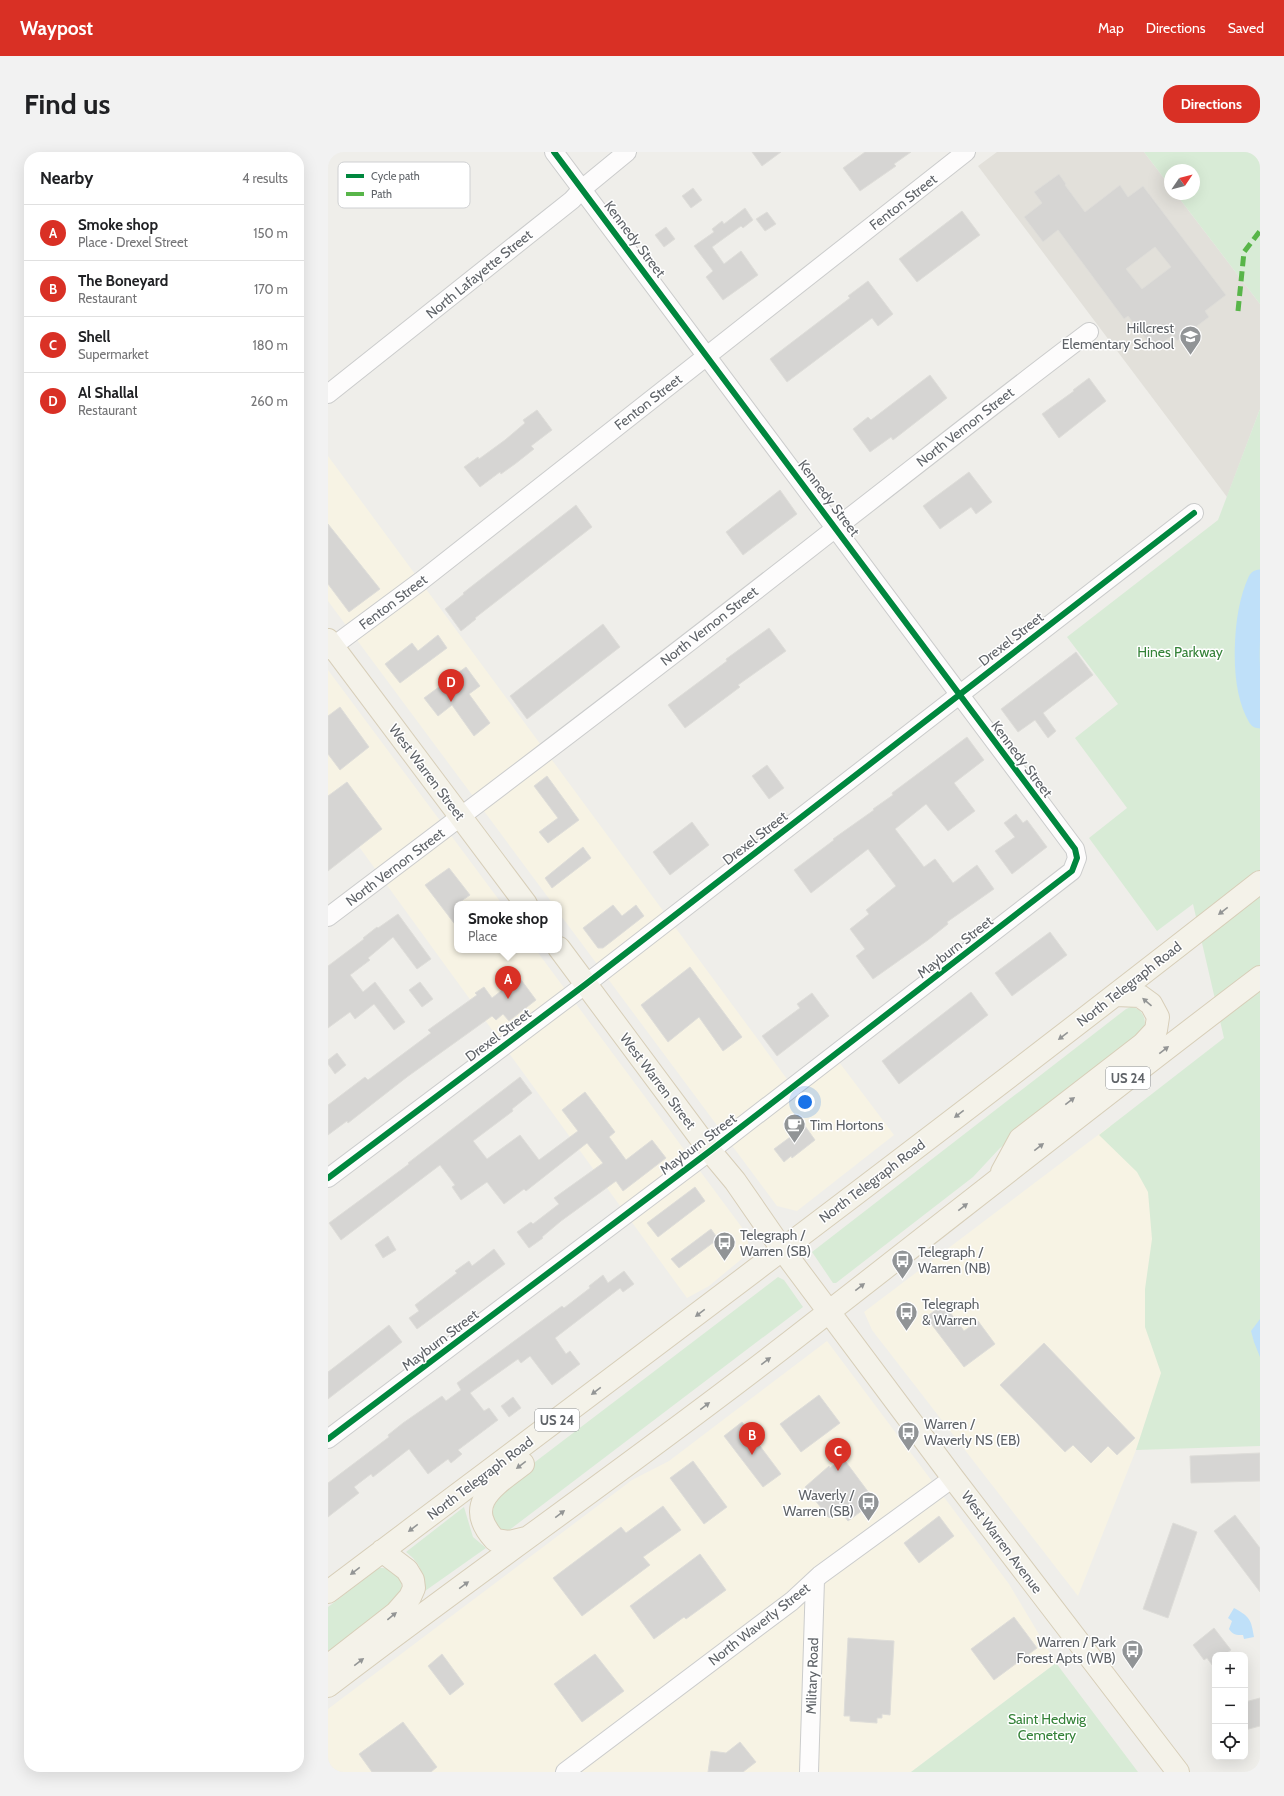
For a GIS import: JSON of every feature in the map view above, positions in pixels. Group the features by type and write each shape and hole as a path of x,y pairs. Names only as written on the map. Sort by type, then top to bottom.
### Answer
{"main road":[{"name":"West Warren Street","path":"329,645 524,901"},
{"name":"North Telegraph Road","path":"328,1592 731,1289 1116,995 1257,885"},
{"name":"West Warren Street","path":"562,952 710,1151 735,1181 782,1249 829,1311"},
{"name":"US 24","path":"328,1686 399,1631 529,1537 774,1354 1260,977"},
{"path":"998,1180 1020,1139 1143,1044 1156,1030 1158,1017 1151,1004 1140,996 1116,995"},
{"path":"529,1537 509,1542 495,1540 486,1531 481,1519 480,1509 485,1497 501,1481 717,1319 731,1289"},
{"name":"West Warren Avenue","path":"829,1311 1178,1772"},
{"path":"328,1666 396,1613 410,1597 414,1588 413,1580 407,1570 382,1551"}],"street":[{"name":"Kennedy Street","path":"554,152 837,528 959,695 1075,849 1077,858 1076,862"},
{"name":"North Lafayette Street","path":"328,394 566,204 627,152"},
{"name":"Fenton Street","path":"329,645 421,581 966,152"},
{"name":"North Vernon Street","path":"328,917 837,528 955,434 1089,332"},
{"name":"Drexel Street","path":"328,1178 586,984 1194,513"},
{"name":"Mayburn Street","path":"328,1439 710,1151 1072,871 1076,862"},
{"name":"North Waverly Street","path":"565,1772 792,1601 815,1580 954,1478"},
{"name":"Military Road","path":"809,1772 815,1580"}],"shaded area":[{"name":"Hillcrest Elementary School","path":"997,152 1144,152 1164,178 1164,200 1181,200 1260,304 1260,409 1227,497 978,166"},
{"path":"328,456 798,1094 839,1062 894,1135 797,1211 777,1206 562,917 562,901 551,901 328,601"},
{"path":"328,670 500,901 454,901 454,953 538,953 746,1233 750,1252 709,1286 687,1298 328,804"},
{"path":"1110,1126 1164,1192 1176,1330 1136,1450 1078,1596 872,1330 864,1312"},
{"path":"827,1341 1009,1584 1056,1663 911,1772 328,1772 328,1709 632,1480 669,1461"}],"green space":[{"path":"1144,152 1260,152 1260,304 1181,200 1200,200 1200,164 1164,164 1164,178"},
{"name":"Hines Parkway","path":"1260,409 1260,1446 1136,1450 1161,1373 1145,1327 1145,1289 1152,1239 1148,1192 1137,1172 1099,1135 1224,1038 1193,904 1157,931 1089,838 1127,808 1075,738 1118,704 1067,637 1218,520"},
{"path":"1131,1007 1139,1010 1143,1015 1145,1023 1144,1031 1000,1148 973,1177 836,1283 833,1283 812,1252 1126,1009"},
{"path":"778,1277 784,1280 803,1307 508,1531 500,1530 491,1517 495,1503 514,1478"},
{"path":"464,1507 473,1537 486,1548 425,1591 420,1569 411,1556 406,1552"},
{"path":"379,1568 392,1570 399,1576 402,1586 400,1599 328,1659 328,1607"},
{"name":"Saint Hedwig Cemetery","path":"1056,1663 1138,1772 911,1772"}],"water":[{"path":"1260,1319 1260,1357 1251,1331"},
{"path":"1234,1608 1247,1616 1251,1622 1254,1637 1244,1639 1243,1635 1235,1634 1229,1629 1232,1621 1228,1618"}],"building":[{"path":"752,152 781,152 762,166"},
{"path":"865,152 911,152 894,164 896,166 860,191 843,168"},
{"path":"1059,174 1066,184 1065,185 1085,212 1120,185 1128,197 1143,186 1226,295 1205,311 1209,317 1177,341 1173,335 1154,349 1128,316 1124,319 1058,230 1043,242 1024,217 1042,203 1034,192","holes":["1155,247 1171,267 1142,289 1126,269"]},
{"path":"693,188 702,200 691,208 682,196"},
{"path":"745,208 753,220 743,228 741,226 712,247 724,264 741,251 758,275 723,300 706,277 713,271 694,246 714,232 712,229 722,221 724,224"},
{"path":"962,211 980,235 917,282 899,259"},
{"path":"767,212 776,224 765,231 756,219"},
{"path":"666,227 675,239 664,247 655,235"},
{"path":"868,281 893,314 878,326 872,318 787,382 770,359 850,298 848,296"},
{"path":"930,375 947,398 893,440 891,437 870,452 853,429 868,417 871,420"},
{"path":"1089,378 1106,401 1059,438 1042,414"},
{"path":"537,410 552,430 531,446 534,449 501,474 500,472 480,487 464,467 478,457 479,459 505,440 525,423 523,420"},
{"path":"969,472 992,502 976,514 971,507 940,529 923,506"},
{"path":"780,490 797,514 743,555 726,532"},
{"path":"576,505 592,527 475,618 476,619 461,631 445,609 464,594 463,593"},
{"path":"328,524 380,589 349,612 328,584"},
{"path":"603,624 620,647 527,719 510,696"},
{"path":"769,628 786,651 738,685 740,687 685,728 668,705 727,661 726,659"},
{"path":"438,635 447,648 400,683 385,664 412,643 418,651"},
{"path":"1076,652 1093,675 1043,713 1056,731 1048,738 1035,720 1018,732 1001,709"},
{"path":"466,667 480,686 469,694 490,723 474,736 452,705 438,716 424,698"},
{"path":"340,707 369,747 340,770 328,754 328,716"},
{"path":"967,737 984,760 954,783 975,811 948,831 926,804 895,829 924,867 935,859 953,883 977,865 994,889 947,922 948,924 928,940 873,979 856,956 865,949 850,929 869,914 866,910 896,886 868,849 811,893 794,870 834,840 833,839 874,810 873,809 893,795 892,793"},
{"path":"767,765 784,788 769,799 752,776"},
{"path":"547,776 579,820 548,843 539,832 558,818 534,786"},
{"path":"347,782 382,829 328,871 328,796"},
{"path":"1016,814 1023,823 1027,820 1047,847 1012,874 995,851 1015,837 1004,823"},
{"path":"692,822 709,845 670,875 653,852"},
{"path":"583,847 591,858 552,888 545,878"},
{"path":"449,868 470,895 461,901 454,901 454,923 425,885"},
{"path":"613,905 622,916 636,905 644,916 603,948 598,948 583,928"},
{"path":"398,914 431,959 417,969 393,937 368,958 370,960 350,975 363,992 375,982 405,1022 394,1030 374,1004 355,1019 350,1012 328,1028 328,966 364,939 363,938 377,927 378,928"},
{"path":"1050,932 1067,955 1012,996 995,973"},
{"path":"690,967 742,1037 723,1051 699,1017 668,1042 641,1005"},
{"path":"519,977 536,1000 509,1021 503,1014 496,1020 492,1016 407,1077 348,1123 347,1121 328,1135 328,1105 365,1077 368,1080 431,1033 428,1030 477,995 475,993 484,987 492,998"},
{"path":"420,982 433,999 422,1007 409,990"},
{"path":"971,992 988,1015 899,1084 882,1061"},
{"path":"812,993 829,1016 777,1056 762,1036 800,1008 797,1004"},
{"path":"337,1053 346,1065 335,1074 328,1064 328,1060"},
{"path":"520,1077 532,1093 512,1109 513,1111 473,1141 487,1159 520,1135 539,1160 578,1131 562,1110 585,1092 615,1132 609,1137 626,1160 652,1140 666,1158 623,1191 616,1181 561,1221 542,1237 543,1238 529,1248 517,1232 531,1222 533,1224 559,1204 554,1198 603,1163 587,1143 526,1191 524,1189 504,1204 487,1182 461,1200 452,1187 455,1185 440,1165 341,1240 329,1223 409,1164 408,1163"},
{"name":"Tim Hortons","path":"805,1126 815,1140 792,1158 791,1156 784,1162 774,1149"},
{"path":"695,1187 705,1201 658,1237 647,1223"},
{"path":"711,1229 718,1239 679,1268 671,1259"},
{"path":"388,1236 396,1250 383,1258 375,1245"},
{"path":"494,1249 505,1264 417,1329 409,1318 419,1311 415,1305 457,1273 455,1271 469,1261 472,1266"},
{"path":"624,1271 634,1284 623,1292 620,1288 555,1338 566,1354 570,1351 580,1364 552,1385 530,1356 521,1363 518,1359 470,1393 484,1411 489,1408 498,1420 458,1450 462,1454 451,1463 448,1459 428,1474 409,1449 373,1477 371,1474 354,1487 359,1493 328,1517 328,1483 389,1437 388,1435 403,1423 442,1396 446,1401 461,1390 457,1383 562,1306 564,1308 590,1288 589,1286 603,1275 608,1283"},
{"path":"944,1304 964,1331 978,1321 995,1344 964,1367 926,1317"},
{"path":"389,1325 402,1342 328,1399 328,1372"},
{"path":"1044,1343 1135,1438 1117,1455 1108,1446 1091,1463 1073,1445 1065,1452 1000,1385"},
{"path":"819,1395 840,1423 801,1452 780,1424"},
{"path":"513,1397 521,1408 509,1417 501,1406"},
{"path":"742,1422 781,1474 763,1487 724,1436"},
{"path":"1260,1453 1260,1481 1191,1483 1190,1456"},
{"path":"843,1458 875,1501 848,1521 841,1512 833,1518 828,1517 805,1487 829,1466 830,1468"},
{"path":"693,1461 727,1507 704,1524 670,1478"},
{"path":"663,1506 681,1530 643,1557 650,1565 582,1616 553,1578 621,1527 626,1533"},
{"path":"1235,1515 1260,1548 1260,1592 1214,1531"},
{"path":"939,1516 954,1536 919,1563 904,1543"},
{"path":"1173,1523 1197,1532 1168,1618 1143,1609"},
{"path":"700,1554 726,1590 686,1619 684,1617 654,1639 630,1606"},
{"path":"1014,1617 1037,1648 994,1680 971,1649"},
{"path":"1214,1628 1231,1650 1228,1652 1212,1652 1212,1665 1207,1658 1204,1660 1193,1645"},
{"path":"848,1638 894,1641 890,1715 882,1714 882,1718 877,1718 877,1723 850,1721 850,1716 844,1716"},
{"path":"442,1654 464,1684 450,1695 428,1666"},
{"path":"595,1654 624,1691 582,1722 554,1684"},
{"path":"1260,1698 1260,1726 1248,1729 1248,1724 1248,1701"},
{"path":"403,1722 437,1767 431,1772 372,1772 359,1754"},
{"path":"740,1742 756,1762 743,1772 708,1772 711,1751 726,1753"}],"waterway":[{"path":"1260,582 1251,612 1247,649 1250,686 1254,702 1260,716"}],"marked path":[{"path":"1238,311 1244,252 1260,231"}],"cycle path":[{"path":"328,1439 710,1151 1072,871 1077,858 1075,849 554,152"},
{"path":"328,1178 586,984 1194,513"}],"place":[{"name":"Hillcrest Elementary School","path":"1190,356"},
{"name":"Al Shallal","path":"451,702"},
{"name":"Smoke shop","path":"508,999"},
{"name":"Tim Hortons","path":"795,1144"},
{"name":"Telegraph / Warren (SB)","path":"725,1262"},
{"name":"Telegraph / Warren (NB)","path":"903,1280"},
{"name":"Telegraph & Warren","path":"906,1332"},
{"name":"Warren / Waverly NS (EB)","path":"909,1452"},
{"name":"The Boneyard","path":"752,1455"},
{"name":"Shell","path":"838,1471"},
{"name":"Waverly / Warren (SB)","path":"869,1522"},
{"name":"Warren / Park Forest Apts (WB)","path":"1132,1670"}]}
